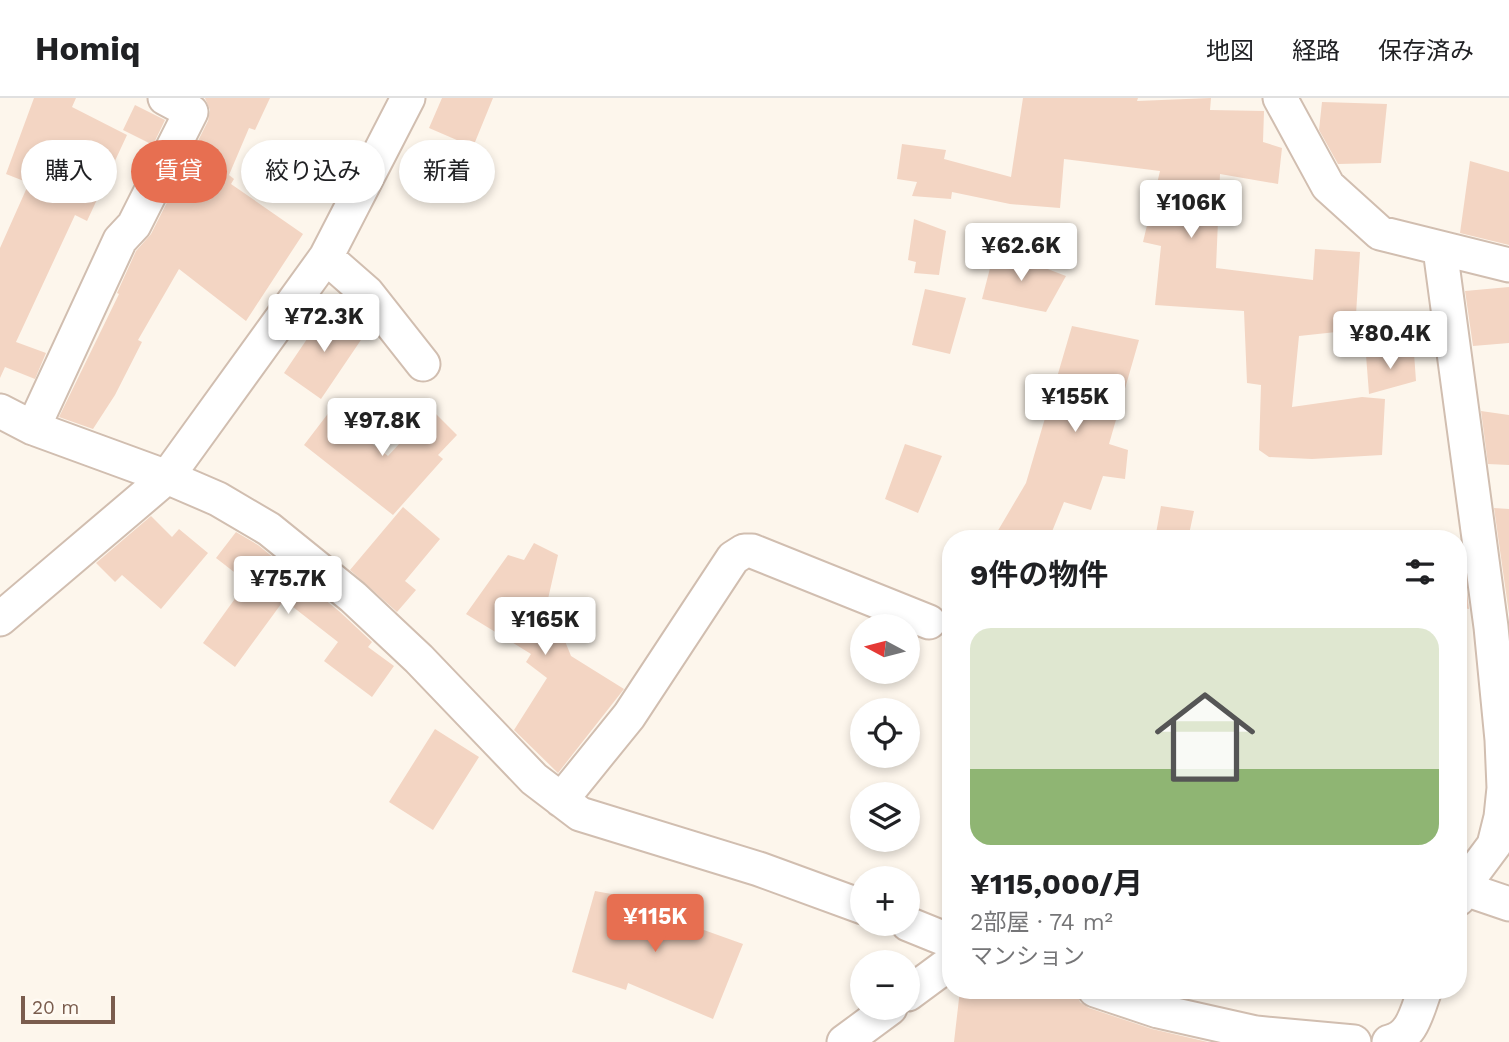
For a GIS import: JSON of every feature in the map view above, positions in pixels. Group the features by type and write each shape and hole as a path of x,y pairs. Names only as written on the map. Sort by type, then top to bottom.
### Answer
{"street":[{"path":"33,428 120,240 134,225 191,112 165,98"},
{"path":"0,619 167,477 326,257 408,98"},
{"path":"1280,98 1328,186 1380,233 1509,265"},
{"path":"1440,249 1503,683 1504,788 1501,817 1494,845 1467,884"},
{"path":"326,257 367,293 423,364"},
{"path":"0,411 33,428 167,477 218,499 269,529 353,597 419,659 534,779 580,814 759,869 850,902"},
{"path":"561,800 629,716 733,558 744,551 752,551 929,622"},
{"path":"1467,895 1509,904"},
{"path":"920,929 942,938"},
{"path":"920,985 942,969"},
{"path":"1122,999 1158,1011 1256,1032 1354,1042"},
{"path":"1389,1042 1396,1041 1411,1028 1422,999"},
{"path":"844,1042 874,1020"}],"building":[{"path":"34,98 76,98 72,107 127,135 117,156 117,140 21,140 21,180 6,174"},
{"path":"205,98 270,98 255,130 249,128 244,140 241,140 241,147 229,175 234,179 231,184 241,191 241,203 258,203 303,234 246,321 179,269 138,340 142,342 115,395 93,429 59,417 119,294 117,293 136,251 151,234 167,203 227,203 227,140 198,140 210,110"},
{"path":"442,98 493,98 476,140 457,140 429,128"},
{"path":"1023,98 1138,98 1137,101 1211,98 1210,110 1264,111 1263,142 1282,148 1278,184 1220,174 1216,268 1313,280 1315,249 1360,252 1355,330 1299,336 1292,407 1362,397 1385,399 1382,455 1312,459 1269,457 1259,450 1261,385 1247,383 1244,311 1155,305 1161,246 1143,242 1160,171 1064,159 1060,208 1010,204 952,192 951,199 912,196 917,182 897,179 902,144 946,150 944,159 1011,177"},
{"path":"1322,102 1387,104 1381,163 1338,164 1319,130"},
{"path":"135,105 165,120 155,140 143,140 123,130"},
{"path":"1470,161 1509,172 1509,245 1460,233"},
{"path":"21,201 95,203 87,221 75,215 16,342 46,353 35,379 5,367 0,378 0,248"},
{"path":"914,219 946,231 939,275 914,273 916,262 908,260"},
{"path":"995,249 1066,276 1046,312 982,299"},
{"path":"1509,287 1509,343 1473,346 1465,291"},
{"path":"925,289 966,298 950,354 912,345"},
{"path":"328,308 365,334 321,399 284,373"},
{"path":"1072,326 1139,340 1109,444 1128,450 1125,479 1103,476 1091,510 1064,502 1053,530 998,530 1026,483"},
{"path":"1414,353 1416,381 1369,394 1366,355"},
{"path":"330,411 388,456 433,411 457,435 438,455 443,459 393,515 304,445"},
{"path":"1481,411 1509,415 1509,465 1488,464"},
{"path":"905,444 942,456 918,513 885,499"},
{"path":"1161,506 1194,511 1190,530 1157,530"},
{"path":"403,507 440,539 405,581 416,590 397,612 350,570"},
{"path":"1494,508 1509,509 1509,614"},
{"path":"151,516 172,537 179,529 208,553 161,609 122,575 115,582 96,563"},
{"path":"236,532 258,545 340,612 372,642 368,647 394,666 372,697 324,661 338,642 284,600 235,667 203,643 247,582 216,558"},
{"path":"534,543 558,555 548,599 571,656 624,689 558,773 514,730 547,678 526,662 531,654 466,614 508,555 524,560"},
{"path":"435,729 479,757 433,830 389,802"},
{"path":"595,891 650,901 648,910 743,944 713,1019 628,983 626,990 572,972"},
{"path":"959,999 1079,999 1089,1008 1152,1029 1208,1042 954,1042"}]}
